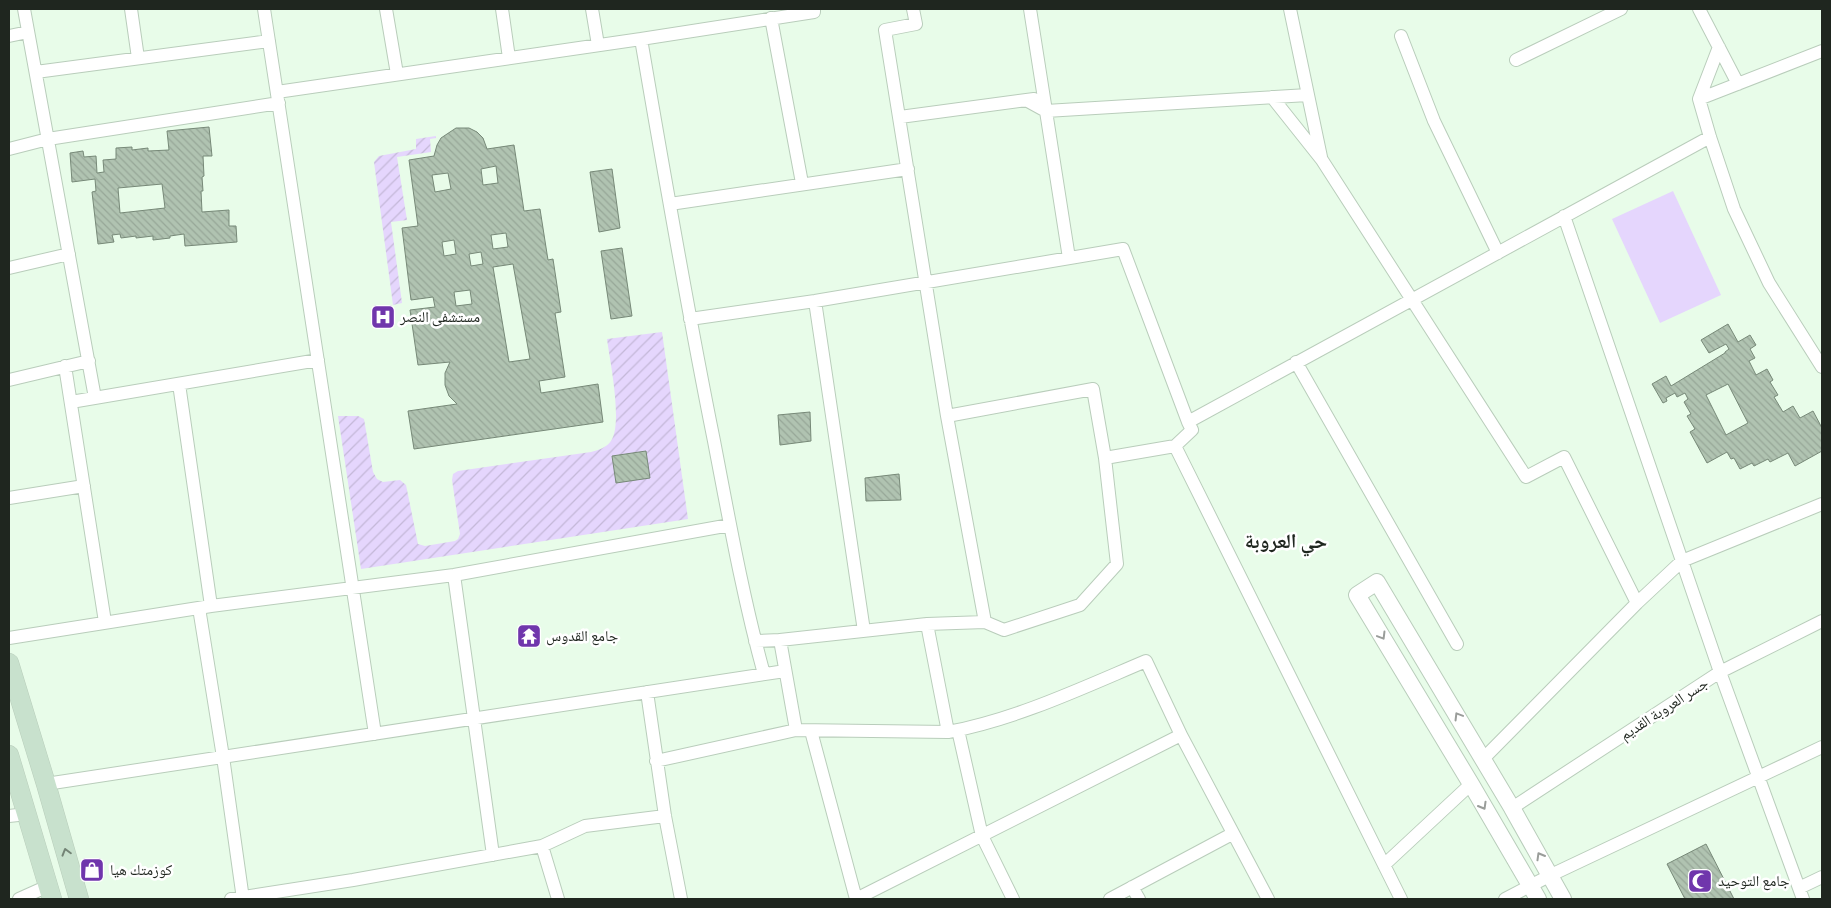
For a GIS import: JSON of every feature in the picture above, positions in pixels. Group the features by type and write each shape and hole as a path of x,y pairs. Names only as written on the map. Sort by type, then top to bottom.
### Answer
{"main road":[{"path":"9,663 79,899"},
{"path":"9,754 18,815 50,892"}],"street":[{"path":"24,9 95,398"},
{"path":"131,9 138,58"},
{"path":"264,9 375,734"},
{"path":"386,9 397,74"},
{"path":"502,9 508,58"},
{"path":"592,9 598,45"},
{"path":"9,149 48,139 278,98 397,74 641,39 814,12 814,9"},
{"path":"912,9 916,24 885,30 947,416 985,622"},
{"path":"1030,9 1069,258"},
{"path":"1290,9 1322,160"},
{"path":"1516,60 1621,9"},
{"path":"1699,9 1738,84"},
{"path":"771,18 802,183"},
{"path":"9,36 28,32"},
{"path":"1401,36 1434,121 1498,252"},
{"path":"641,39 690,319 730,526 764,674"},
{"path":"36,72 269,41"},
{"path":"1719,47 1699,99 1710,137 1734,209 1770,283 1822,367"},
{"path":"1699,99 1822,51"},
{"path":"1026,100 1046,111 1308,95"},
{"path":"900,117 1044,97"},
{"path":"1272,97 1322,160 1526,477 1564,457 1637,603"},
{"path":"1188,422 1710,137"},
{"path":"670,204 908,168"},
{"path":"1564,216 1720,672 1801,894 1822,877"},
{"path":"690,319 815,301 1124,249 1192,430 1175,446 1105,458"},
{"path":"9,268 69,254"},
{"path":"815,301 864,631"},
{"path":"71,402 318,360"},
{"path":"9,380 89,362"},
{"path":"1296,362 1457,644"},
{"path":"65,366 105,622"},
{"path":"179,384 239,899 542,846 585,826 665,816"},
{"path":"755,641 927,624 985,622 1004,630 1080,605 1117,564 1105,458 1093,389 947,416"},
{"path":"1175,446 1401,899"},
{"path":"9,498 84,486"},
{"path":"1483,759 1682,560 1822,504"},
{"path":"9,638 205,607 454,575 730,526"},
{"path":"454,575 493,855"},
{"path":"1534,892 1357,595 1377,582 1512,808 1563,899"},
{"name":"جسر العروبة القديم","path":"1512,808 1720,672 1822,621"},
{"path":"927,624 953,731 982,836 1013,899"},
{"path":"780,640 796,730"},
{"path":"656,761 796,730 953,731 1008,716 1058,698 1146,661 1232,834 1268,899"},
{"path":"46,784 785,671"},
{"path":"646,692 665,816 681,899"},
{"path":"811,731 856,899 1182,735"},
{"path":"1505,899 1534,892 1551,876 1822,748"},
{"path":"1384,865 1471,784"},
{"path":"1110,899 1232,834"},
{"path":"542,846 558,899"},
{"path":"1132,887 1139,899"},
{"path":"19,899 50,892"}],"shaded area":[{"path":"436,136 436,138 430,139 431,152 397,157 407,220 391,222 402,303 393,305 374,162 379,156 416,149 416,139"},
{"path":"1673,191 1721,295 1660,323 1612,219"},
{"path":"662,332 688,519 361,569 338,416 358,416 364,419 373,472 377,479 383,482 400,480 406,485 418,544 425,546 455,541 460,534 452,480 453,474 458,471 591,452 607,445 614,433 616,407 607,339"}],"building":[{"path":"209,127 212,156 203,156 202,212 229,210 229,226 236,226 237,242 185,246 184,234 153,240 153,236 121,238 120,234 112,235 114,242 98,244 92,192 96,191 95,179 72,182 70,153 83,151 84,157 96,156 97,173 104,172 103,160 116,159 116,148 132,147 132,150 148,148 148,151 169,150 167,131","holes":["162,184 165,208 120,213 118,188"]},
{"path":"456,128 469,128 483,138 487,149 514,145 524,211 540,209 548,260 553,259 561,312 555,313 565,377 539,381 541,393 598,384 603,422 414,449 408,411 457,404 449,396 445,385 445,373 450,362 418,365 410,310 435,307 433,297 411,300 402,228 418,226 409,160 434,156 441,138","holes":["496,166 498,183 483,185 481,169","448,173 451,189 435,192 432,175","506,233 508,247 493,249 491,235","454,240 456,254 444,256 442,242","481,252 483,264 471,266 469,254","513,264 530,359 509,362 493,267","470,290 472,304 456,306 454,292"]},
{"path":"612,169 620,228 599,232 590,172"},
{"path":"622,248 632,316 611,319 601,251"},
{"path":"1728,324 1738,342 1750,335 1756,345 1750,349 1755,358 1749,361 1756,375 1767,369 1773,380 1770,382 1778,395 1774,397 1783,412 1793,406 1800,418 1813,411 1822,428 1822,451 1795,466 1788,453 1770,462 1768,459 1754,466 1752,463 1740,469 1734,458 1731,459 1727,452 1707,463 1690,432 1695,429 1687,416 1691,414 1684,402 1688,399 1685,393 1677,397 1675,393 1666,398 1667,401 1663,403 1652,384 1666,376 1671,386 1729,349 1726,344 1709,353 1701,340","holes":["1728,384 1748,423 1726,435 1706,395"]},
{"path":"810,412 811,441 780,445 778,415"},
{"path":"646,451 650,478 616,483 612,456"},
{"path":"899,474 901,500 866,501 865,478"},
{"name":"جامع التوحيد","path":"1706,844 1734,899 1685,899 1667,864"}],"place":[{"name":"مستشفى النصر","path":"383,317"},
{"name":"جامع القدوس","path":"529,636"},
{"name":"كوزمتك هيا","path":"92,870"},
{"name":"جامع التوحيد","path":"1700,881"}],"district":[{"name":"حي العروبة","path":"1286,541"}]}
